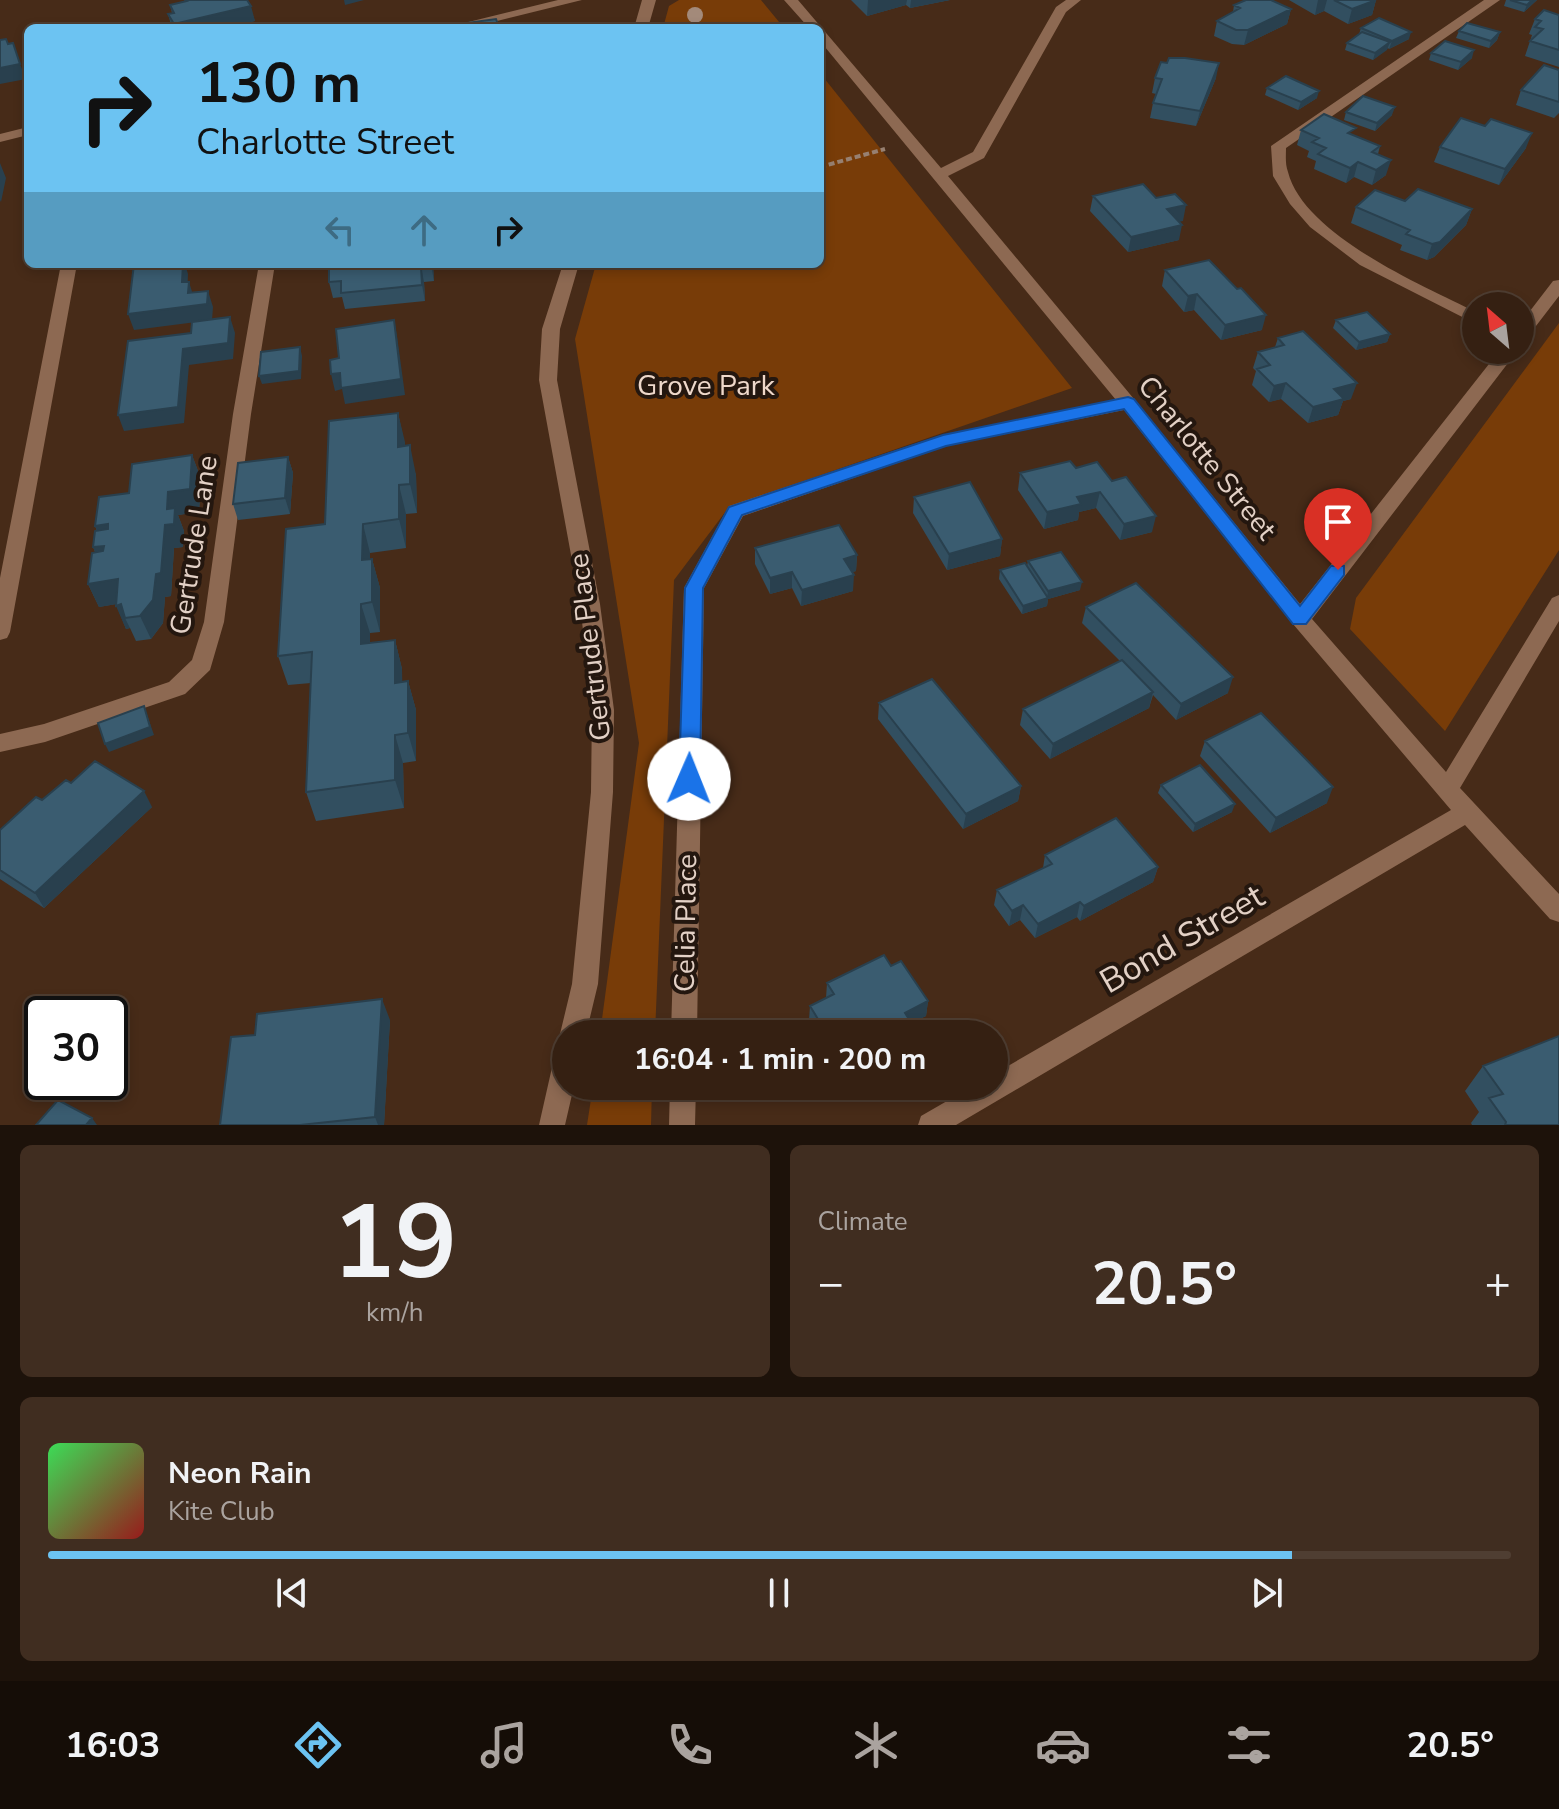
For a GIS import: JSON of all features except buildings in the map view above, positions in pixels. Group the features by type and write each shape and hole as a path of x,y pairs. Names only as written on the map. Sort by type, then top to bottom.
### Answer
{"street":[{"path":"469,24 575,0"},
{"path":"642,24 649,0"},
{"name":"Charlotte Street","path":"791,0 813,24"},
{"path":"937,176 979,155 1061,10 1074,0"},
{"path":"1462,311 1337,243 1304,212 1280,174 1278,146 1493,0"},
{"name":"Charlotte Street","path":"824,37 1128,403 1300,619 1447,790 1559,911"},
{"path":"0,138 24,132"},
{"path":"0,632 68,268"},
{"name":"Gertrude Lane","path":"0,743 45,733 177,688 202,664 214,622 242,414 266,268"},
{"name":"Gertrude Place","path":"570,268 551,329 548,380 590,604 603,710 602,792 585,984 576,1020"},
{"path":"1534,317 1559,285"},
{"path":"1300,619 1498,364"},
{"name":"Celia Place","path":"684,1020 694,588 736,511 943,441 1128,403"},
{"path":"1447,790 1559,603"},
{"name":"Bond Street","path":"931,1125 1468,811"},
{"path":"552,1125 558,1100"},
{"path":"682,1125 683,1100"}],"path":[{"path":"824,166 909,142"}],"green space":[{"path":"679,0 761,0 781,24 664,24 669,6"},
{"name":"Grove Park","path":"824,78 1072,388 729,507 674,580 656,1020 602,1020 639,743 575,339 595,268 824,268"},
{"path":"1559,323 1559,550 1445,731 1350,629 1356,598 1529,364 1534,364 1534,357"},
{"path":"591,1100 652,1100 651,1125 587,1125"}],"route":[{"path":"689,779 694,588 736,511 943,441 1128,403 1300,619 1338,570"}]}
